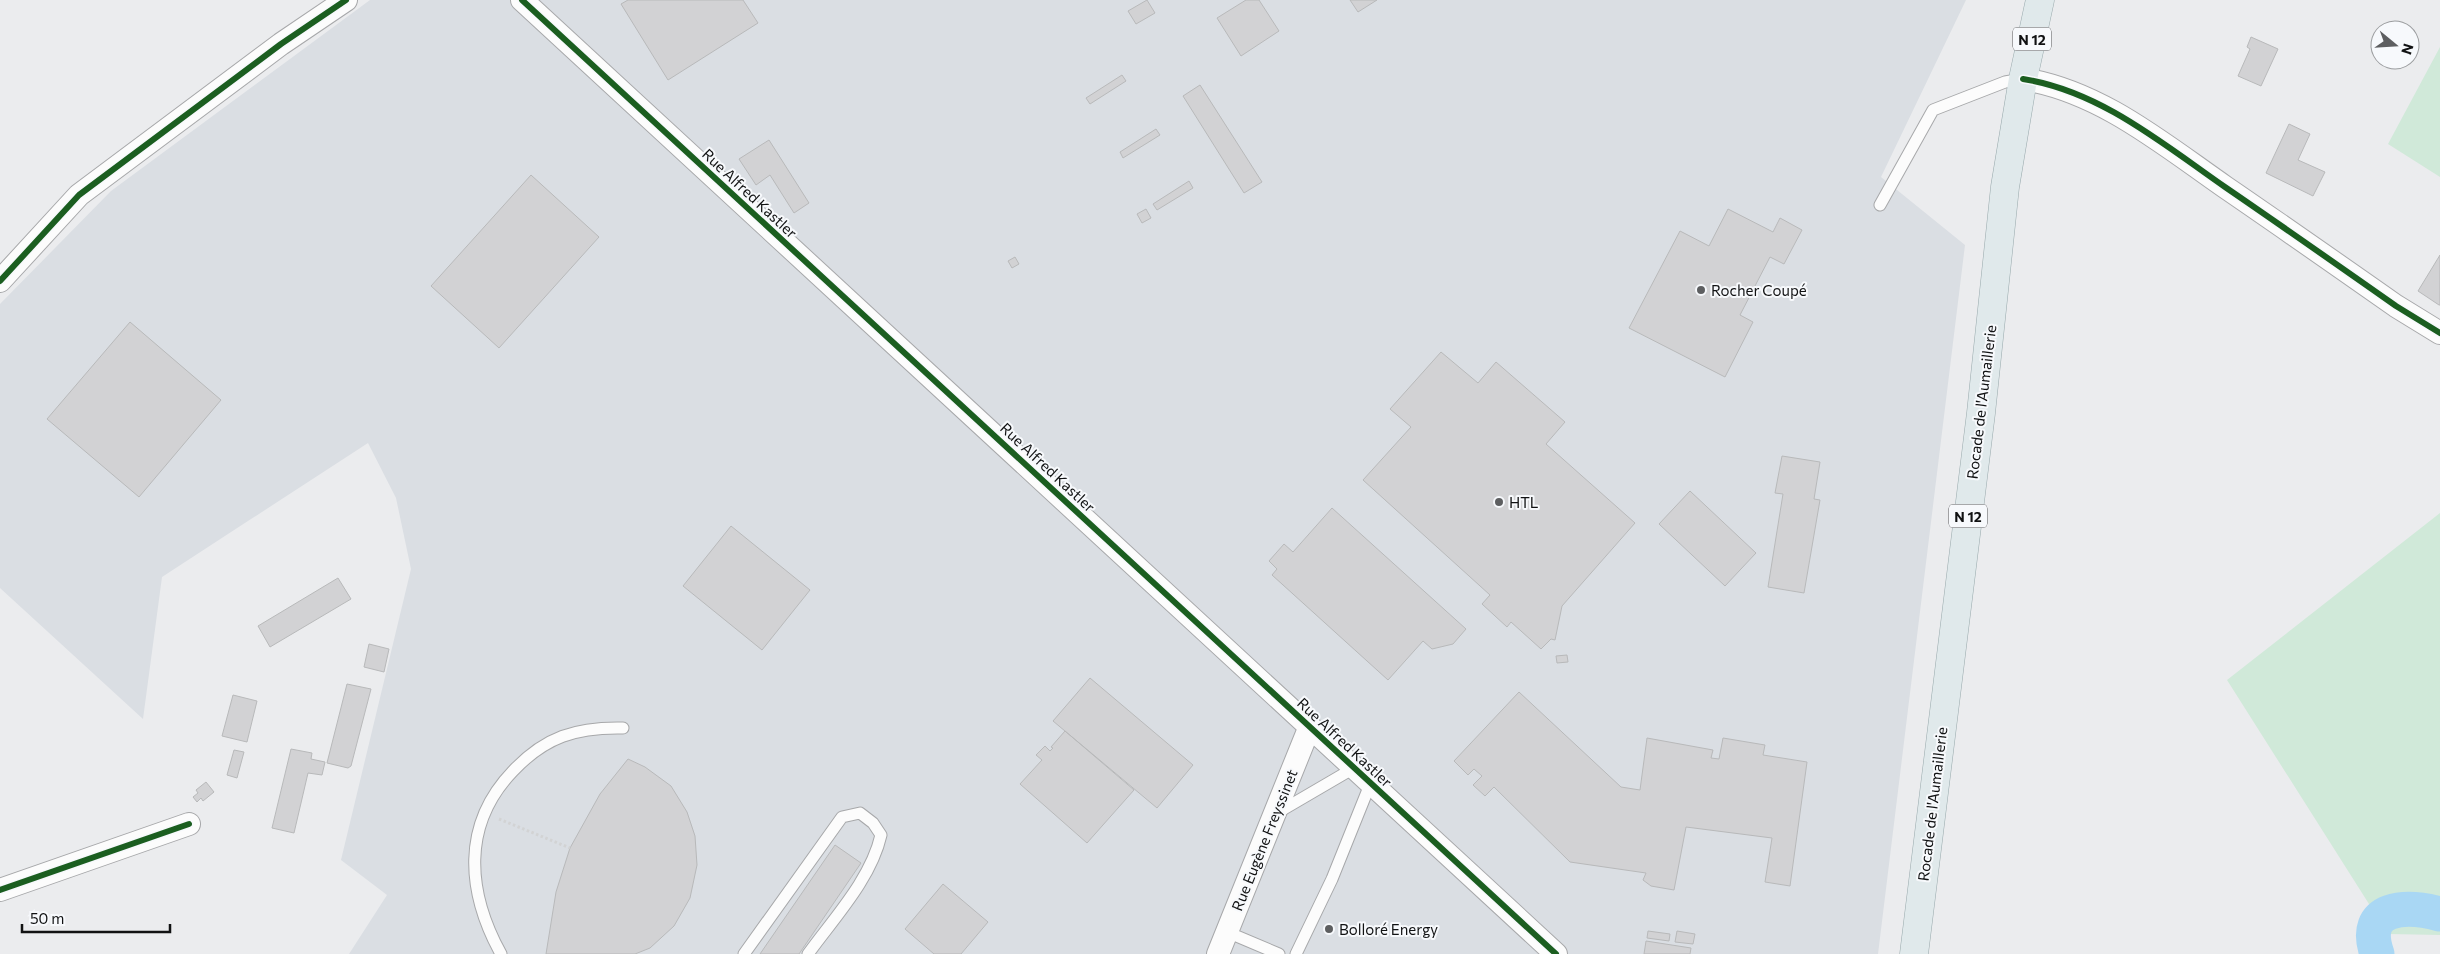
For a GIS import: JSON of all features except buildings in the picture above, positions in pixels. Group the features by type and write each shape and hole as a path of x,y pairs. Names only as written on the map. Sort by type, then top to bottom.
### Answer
{"main road":[{"name":"Rocade de l'Aumaillerie","path":"1914,954 1980,422 2005,187 2023,79 2040,0"}],"street":[{"path":"0,281 79,195 281,44 346,0"},
{"name":"Rue Alfred Kastler","path":"522,0 1556,954"},
{"path":"2023,79 2046,82 2084,97 2132,122 2396,306 2440,333"},
{"name":"Rue Eugène Freyssinet","path":"1218,954 1310,726"},
{"path":"0,890 189,824"}],"lane":[{"path":"1880,205 1933,110 2006,82 2023,79"},
{"path":"501,954 487,928 479,904 475,877 475,850 479,824 493,793 528,755 548,741 597,728 622,728"},
{"path":"1276,814 1363,775"},
{"path":"1296,954 1332,879 1363,775"},
{"path":"744,954 842,817 860,813 873,823 881,835 877,851 864,876 808,954"},
{"path":"1227,932 1279,954"}],"path":[{"path":"484,813 570,848"}],"shaded area":[{"path":"370,0 1966,0 1881,177 1965,245 1878,954 349,954 387,895 341,860 411,569 396,498 368,443 162,577 143,719 0,588 0,304 111,191"}],"green space":[{"path":"2440,47 2440,177 2388,144"},
{"path":"2440,513 2440,935 2388,934 2227,680"}],"waterway":[{"path":"2377,954 2373,938 2375,926 2381,917 2390,912 2401,910 2427,911 2440,914"}],"cycle path":[{"path":"0,281 79,195 281,44 346,0"},
{"path":"522,0 1556,954"},
{"path":"2023,79 2051,85 2078,95 2130,121 2396,306 2440,333"},
{"path":"0,890 189,824"}],"place":[{"name":"Rocher Coupé","path":"1701,290"},
{"name":"HTL","path":"1499,502"},
{"name":"Bolloré Energy","path":"1329,929"}]}
